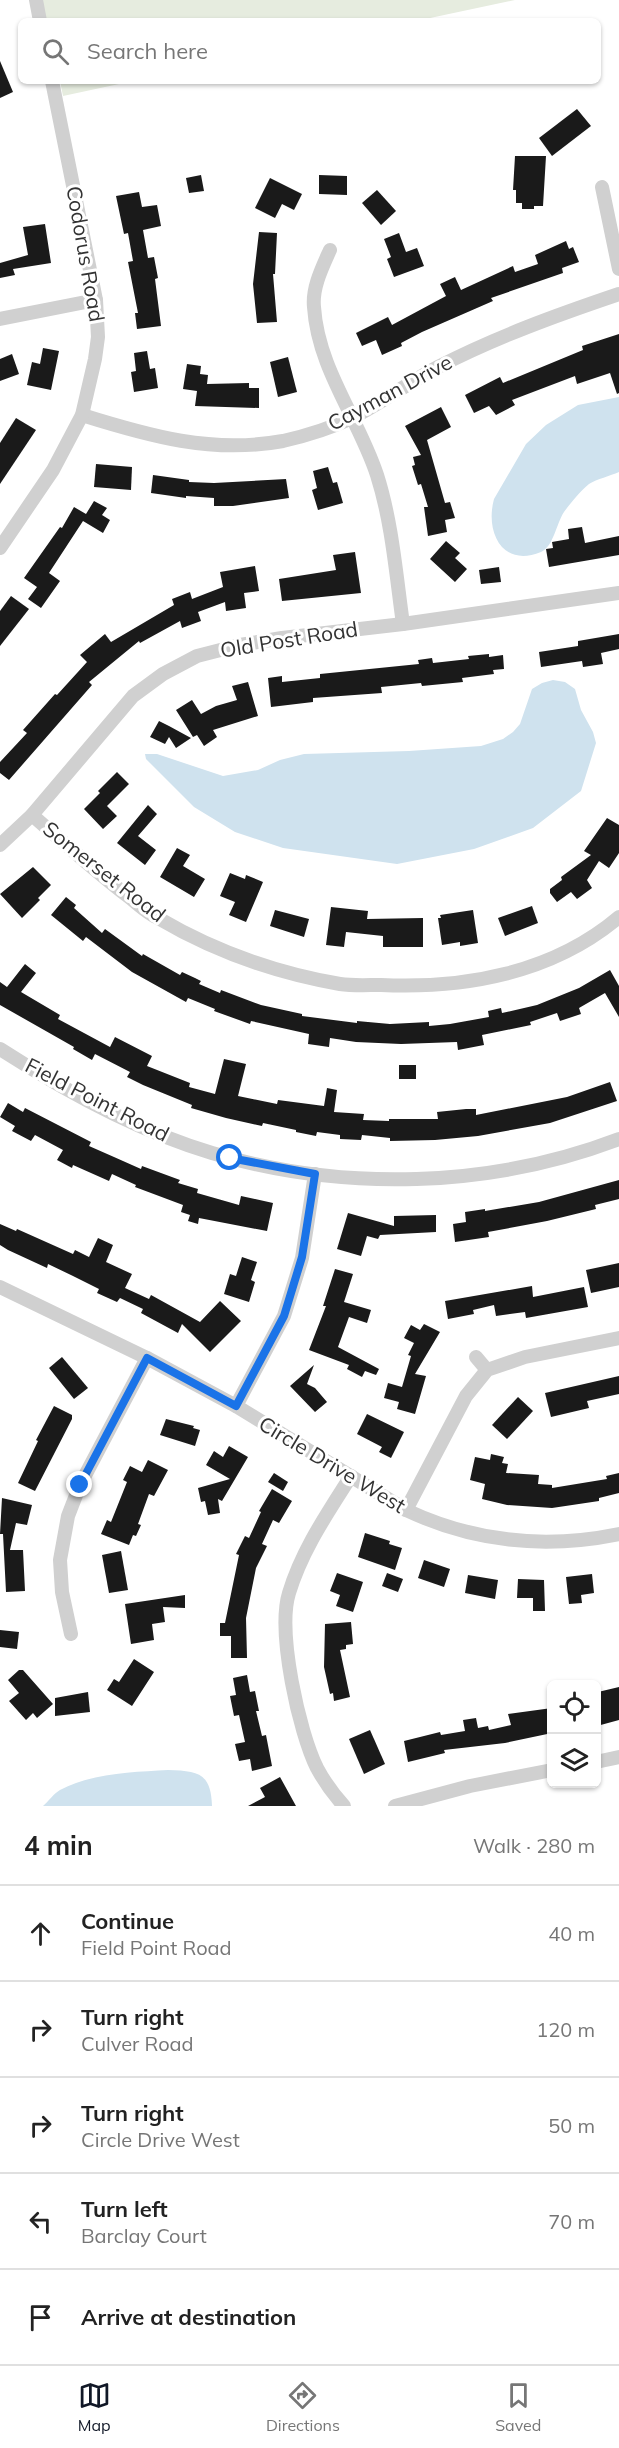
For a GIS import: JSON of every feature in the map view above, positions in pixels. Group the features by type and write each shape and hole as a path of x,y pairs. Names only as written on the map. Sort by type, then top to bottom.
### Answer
{"street":[{"path":"36,0 39,18"},
{"name":"Codorus Road","path":"0,548 52,470 82,415 96,359 98,337 96,300 53,84"},
{"path":"602,188 619,269"},
{"path":"330,250 318,278 314,306 323,351 351,419 369,453 384,499 403,624"},
{"name":"Cayman Drive","path":"82,415 144,435 178,442 251,444 283,441 351,419 437,368 550,316 619,294"},
{"path":"0,319 96,300"},
{"name":"Old Post Road","path":"0,845 32,815 133,696 163,674 197,656 240,645 282,638 403,624 619,593"},
{"name":"Somerset Road","path":"32,815 110,883 156,917 217,949 280,970 342,984 416,987 471,981 516,972 578,947 619,917"},
{"name":"Field Point Road","path":"0,1049 114,1114 185,1144 213,1154 315,1174 366,1179 458,1176 545,1162 575,1155 619,1139"},
{"path":"236,1406 284,1316 302,1257 315,1174"},
{"name":"Circle Drive West","path":"0,1287 147,1358 236,1406 406,1510 435,1524 515,1542 563,1542 619,1534"},
{"path":"406,1510 466,1396 487,1370 525,1357 619,1338"},
{"path":"476,1357 487,1370"},
{"path":"71,1634 62,1592 60,1560 68,1516 80,1485 147,1358"},
{"path":"344,1806 317,1769 304,1734 291,1675 285,1630 288,1596 302,1556 351,1476"},
{"path":"601,1761 619,1757"},
{"path":"395,1806 434,1800 547,1771"}],"shaded area":[{"path":"40,0 515,0 430,18 44,18"},
{"path":"61,84 119,84 63,96"}],"water":[{"path":"619,397 619,472 592,482 582,490 564,512 552,540 541,552 527,556 507,551 500,544 492,523 494,499 526,444 546,425 578,405"},
{"path":"553,680 565,682 575,689 581,710 593,732 596,743 581,791 533,828 474,849 397,864 283,848 235,832 194,807 146,759 145,754 157,754 223,776 258,770 280,760 304,754 481,746 503,739 513,732 520,724 532,689"},
{"path":"187,1771 205,1780 209,1786 212,1806 43,1806 55,1793 85,1780 113,1774"}],"building":[{"path":"0,61 13,92 0,98"},
{"path":"577,109 591,126 552,156 539,138"},
{"path":"515,156 546,156 543,206 522,209 522,203 516,203 516,190 513,190"},
{"path":"201,175 204,191 189,193 186,178"},
{"path":"319,175 347,176 347,195 319,194"},
{"path":"270,178 302,194 294,210 282,204 275,218 255,208"},
{"path":"377,190 396,211 381,225 362,203"},
{"path":"139,192 142,207 157,205 161,226 143,230 148,258 154,257 158,278 155,279 161,326 137,329 135,313 138,313 128,262 133,261 128,233 124,234 116,196"},
{"path":"45,224 51,263 13,269 15,275 0,278 0,263 28,255 23,227"},
{"path":"259,232 277,233 275,274 273,274 277,322 257,323 253,284"},
{"path":"399,233 406,252 417,248 424,266 394,277 387,259 391,257 384,239"},
{"path":"566,241 569,249 573,247 579,262 562,268 563,273 491,298 493,301 422,332 401,343 402,346 382,355 376,340 362,346 356,333 388,317 392,325 446,296 440,284 455,277 461,290 513,266 515,272 538,264 535,255"},
{"path":"619,334 619,393 617,394 610,373 577,384 575,376 512,400 515,405 496,415 489,406 474,413 465,395 500,377 503,383 583,350 582,346"},
{"path":"43,348 59,351 51,390 27,385 32,362 40,364"},
{"path":"147,351 150,369 155,368 158,388 134,392 131,372 136,371 134,353"},
{"path":"12,354 19,374 0,381 0,359"},
{"path":"288,357 297,392 278,397 270,362"},
{"path":"187,364 201,366 200,374 208,375 207,384 249,383 249,388 259,388 259,408 195,406 197,391 183,389"},
{"path":"441,407 451,427 427,440 445,503 450,502 455,518 445,520 447,532 428,536 424,507 428,507 421,484 418,485 412,466 415,465 413,457 421,455 405,426"},
{"path":"16,418 36,430 0,484 0,443"},
{"path":"96,464 132,467 131,490 94,487"},
{"path":"328,467 333,483 337,482 343,503 318,510 312,490 317,488 313,471"},
{"path":"153,475 189,480 189,482 214,483 286,479 289,498 233,506 214,506 214,498 186,496 186,498 151,493"},
{"path":"94,501 107,508 102,515 110,520 103,533 83,521 49,573 60,581 41,608 28,599 37,587 24,578 60,527 62,528 74,507 86,514"},
{"path":"582,527 585,543 619,536 619,555 549,567 546,549 553,548 552,542 569,539 568,529"},
{"path":"446,541 460,553 455,558 467,569 455,582 430,559"},
{"path":"355,552 361,593 282,601 279,579 336,570 333,555"},
{"path":"255,566 259,591 244,593 246,608 226,611 225,602 198,612 201,621 182,628 180,621 140,643 139,641 89,682 92,685 9,780 0,773 0,762 27,733 23,730 87,662 80,655 105,634 111,642 174,605 172,599 190,592 192,599 223,587 220,572"},
{"path":"499,567 501,582 481,584 479,570"},
{"path":"11,596 29,609 0,646 0,611"},
{"path":"619,634 619,649 601,653 603,664 583,667 582,661 541,667 539,652 578,646 578,641"},
{"path":"489,654 489,657 503,655 504,669 493,670 494,674 462,678 463,682 381,687 382,693 313,698 313,702 271,707 268,678 282,676 282,682 320,678 320,674 419,664 418,660 432,658 433,663"},
{"path":"248,682 258,716 213,730 217,737 204,746 197,735 193,737 176,710 192,700 201,714 216,706 237,700 232,686"},
{"path":"159,721 191,738 176,748 169,737 165,744 150,737"},
{"path":"117,772 129,784 107,806 117,816 103,829 84,809"},
{"path":"148,805 157,814 138,836 156,850 145,865 117,843"},
{"path":"607,818 619,825 619,853 609,868 599,861 587,880 592,888 577,899 571,892 557,902 550,893 550,889 562,880 561,877 591,855 584,851"},
{"path":"177,848 190,855 183,866 205,879 194,897 160,877"},
{"path":"33,867 51,885 22,918 0,894"},
{"path":"230,873 245,879 246,875 263,882 246,922 229,915 235,902 220,896"},
{"path":"66,897 76,905 74,908 102,933 105,929 142,956 143,954 180,975 182,972 195,978 201,981 199,984 220,993 221,990 261,1005 302,1014 302,1016 357,1023 357,1021 390,1024 429,1022 429,1026 450,1024 489,1017 488,1011 501,1008 502,1013 537,1005 579,988 610,970 619,986 619,1017 605,993 579,1008 581,1014 560,1021 557,1013 530,1022 531,1025 482,1035 484,1045 458,1050 457,1042 401,1044 330,1038 329,1047 308,1044 309,1034 251,1021 250,1024 214,1011 215,1009 188,998 186,1002 132,972 86,937 83,941 51,915"},
{"path":"532,906 538,923 505,936 498,918"},
{"path":"331,907 368,911 367,919 423,918 423,947 383,947 383,936 346,932 344,947 326,945"},
{"path":"275,910 309,919 304,937 270,926"},
{"path":"473,910 478,943 460,946 460,942 442,945 438,918 441,918 440,915"},
{"path":"25,964 36,973 21,992 60,1015 58,1019 110,1047 115,1037 152,1056 147,1066 190,1083 189,1087 215,1094 224,1059 246,1064 238,1096 277,1104 278,1100 324,1106 327,1088 337,1090 334,1112 364,1114 363,1120 438,1119 437,1112 466,1109 476,1109 476,1115 567,1097 610,1082 617,1101 550,1123 478,1136 435,1140 390,1141 390,1138 362,1135 361,1140 340,1139 340,1135 317,1132 316,1136 263,1123 262,1126 226,1118 191,1108 192,1105 143,1085 127,1077 130,1072 95,1054 92,1060 73,1049 74,1047 0,1005 0,982 7,987"},
{"path":"399,1065 416,1065 416,1079 399,1079"},
{"path":"8,1103 23,1112 25,1108 91,1142 89,1146 141,1169 142,1166 180,1180 178,1183 198,1189 197,1193 239,1205 241,1196 273,1203 267,1231 199,1218 198,1224 188,1221 190,1215 181,1212 183,1205 135,1187 136,1185 112,1174 109,1181 73,1165 72,1168 57,1160 63,1150 35,1135 31,1141 12,1131 15,1126 0,1117"},
{"path":"619,1180 619,1199 595,1205 596,1209 488,1232 489,1237 455,1242 453,1224 466,1222 465,1212 539,1202"},
{"path":"348,1213 394,1226 394,1216 436,1215 436,1232 380,1235 378,1239 367,1236 361,1256 337,1249"},
{"path":"0,1224 16,1231 17,1229 73,1254 75,1250 89,1257 98,1238 113,1245 106,1262 132,1274 125,1288 149,1299 151,1295 200,1322 220,1301 241,1321 210,1352 182,1324 178,1333 141,1313 143,1309 120,1298 117,1302 97,1293 99,1289 48,1264 47,1268 8,1250 0,1245"},
{"path":"242,1257 257,1262 251,1280 255,1282 249,1302 224,1294 230,1274 236,1276"},
{"path":"619,1263 619,1287 591,1293 586,1270"},
{"path":"335,1269 353,1274 344,1302 371,1310 367,1323 349,1317 338,1347 379,1369 376,1375 365,1371 362,1377 347,1369 349,1365 309,1350 326,1306 323,1306"},
{"path":"532,1286 533,1297 584,1287 588,1307 526,1318 525,1312 496,1316 494,1305 473,1310 474,1314 448,1319 445,1301"},
{"path":"424,1324 440,1332 415,1374 426,1376 415,1414 397,1409 399,1402 384,1398 388,1383 402,1387 411,1356 408,1355 414,1343 404,1338 411,1325 420,1330"},
{"path":"62,1357 88,1388 74,1399 49,1368"},
{"path":"314,1365 307,1384 315,1388 327,1402 315,1412 290,1386"},
{"path":"619,1376 619,1394 587,1401 589,1408 551,1417 545,1393"},
{"path":"518,1397 533,1411 507,1439 492,1425"},
{"path":"54,1406 72,1415 72,1419 35,1491 18,1483 38,1441 36,1440"},
{"path":"367,1414 404,1432 391,1458 379,1452 382,1447 357,1434"},
{"path":"166,1419 194,1426 193,1428 200,1430 195,1446 160,1435"},
{"path":"229,1446 248,1457 222,1501 218,1499 220,1513 208,1515 205,1501 201,1502 198,1488 230,1479 206,1465 214,1451 223,1457"},
{"path":"491,1454 504,1457 502,1463 508,1464 506,1473 539,1475 538,1484 552,1485 552,1488 607,1479 606,1476 619,1473 619,1493 599,1498 599,1501 552,1508 507,1505 482,1499 485,1484 470,1480 475,1457 490,1460"},
{"path":"148,1460 168,1470 154,1496 149,1494 136,1536 133,1535 129,1545 101,1534 107,1520 111,1522 127,1482 123,1480 130,1466 142,1472"},
{"path":"274,1473 288,1482 283,1491 268,1482"},
{"path":"272,1489 292,1501 279,1523 273,1520 262,1544 267,1546 256,1568 246,1618 247,1658 231,1658 231,1636 220,1636 220,1623 225,1623 239,1555 236,1554 245,1536 249,1538 261,1512 259,1511"},
{"path":"2,1498 32,1505 27,1525 16,1523 10,1550 23,1550 25,1591 6,1592 3,1534 0,1534"},
{"path":"365,1533 390,1541 389,1544 402,1548 395,1570 358,1557"},
{"path":"121,1551 128,1590 109,1593 102,1555"},
{"path":"424,1560 450,1569 444,1587 418,1578"},
{"path":"337,1573 363,1582 353,1612 336,1606 340,1595 330,1591"},
{"path":"387,1573 403,1579 398,1592 382,1586"},
{"path":"592,1574 594,1593 581,1595 582,1603 569,1604 566,1577"},
{"path":"468,1575 498,1580 495,1599 465,1593"},
{"path":"518,1579 544,1580 545,1611 533,1611 533,1598 517,1598"},
{"path":"185,1595 185,1608 163,1607 165,1622 152,1624 154,1640 131,1644 125,1604"},
{"path":"351,1622 353,1644 346,1645 346,1649 340,1650 350,1697 334,1701 333,1693 330,1694 324,1667 325,1624"},
{"path":"0,1630 19,1632 17,1649 0,1647"},
{"path":"134,1659 154,1672 132,1706 107,1690 114,1679 119,1682"},
{"path":"19,1670 23,1670 53,1704 37,1718 33,1713 26,1720 9,1701 19,1693 8,1680"},
{"path":"247,1675 250,1692 255,1691 259,1711 256,1711 262,1736 266,1735 272,1766 252,1771 250,1759 239,1761 235,1744 245,1742 239,1715 234,1716 230,1696 236,1695 233,1678"},
{"path":"619,1687 619,1720 601,1725 601,1691"},
{"path":"88,1692 90,1712 55,1716 55,1698"},
{"path":"547,1709 547,1734 505,1743 444,1750 445,1753 408,1762 404,1741 440,1732 441,1735 465,1731 463,1720 476,1718 478,1728 488,1726 489,1730 511,1725 508,1714"},
{"path":"370,1730 385,1764 364,1774 349,1739"},
{"path":"280,1777 296,1806 248,1806 265,1797 260,1788"}],"route":[{"path":"80,1485 147,1358 236,1406 274,1338 284,1316 302,1257 315,1174 230,1158"}]}
